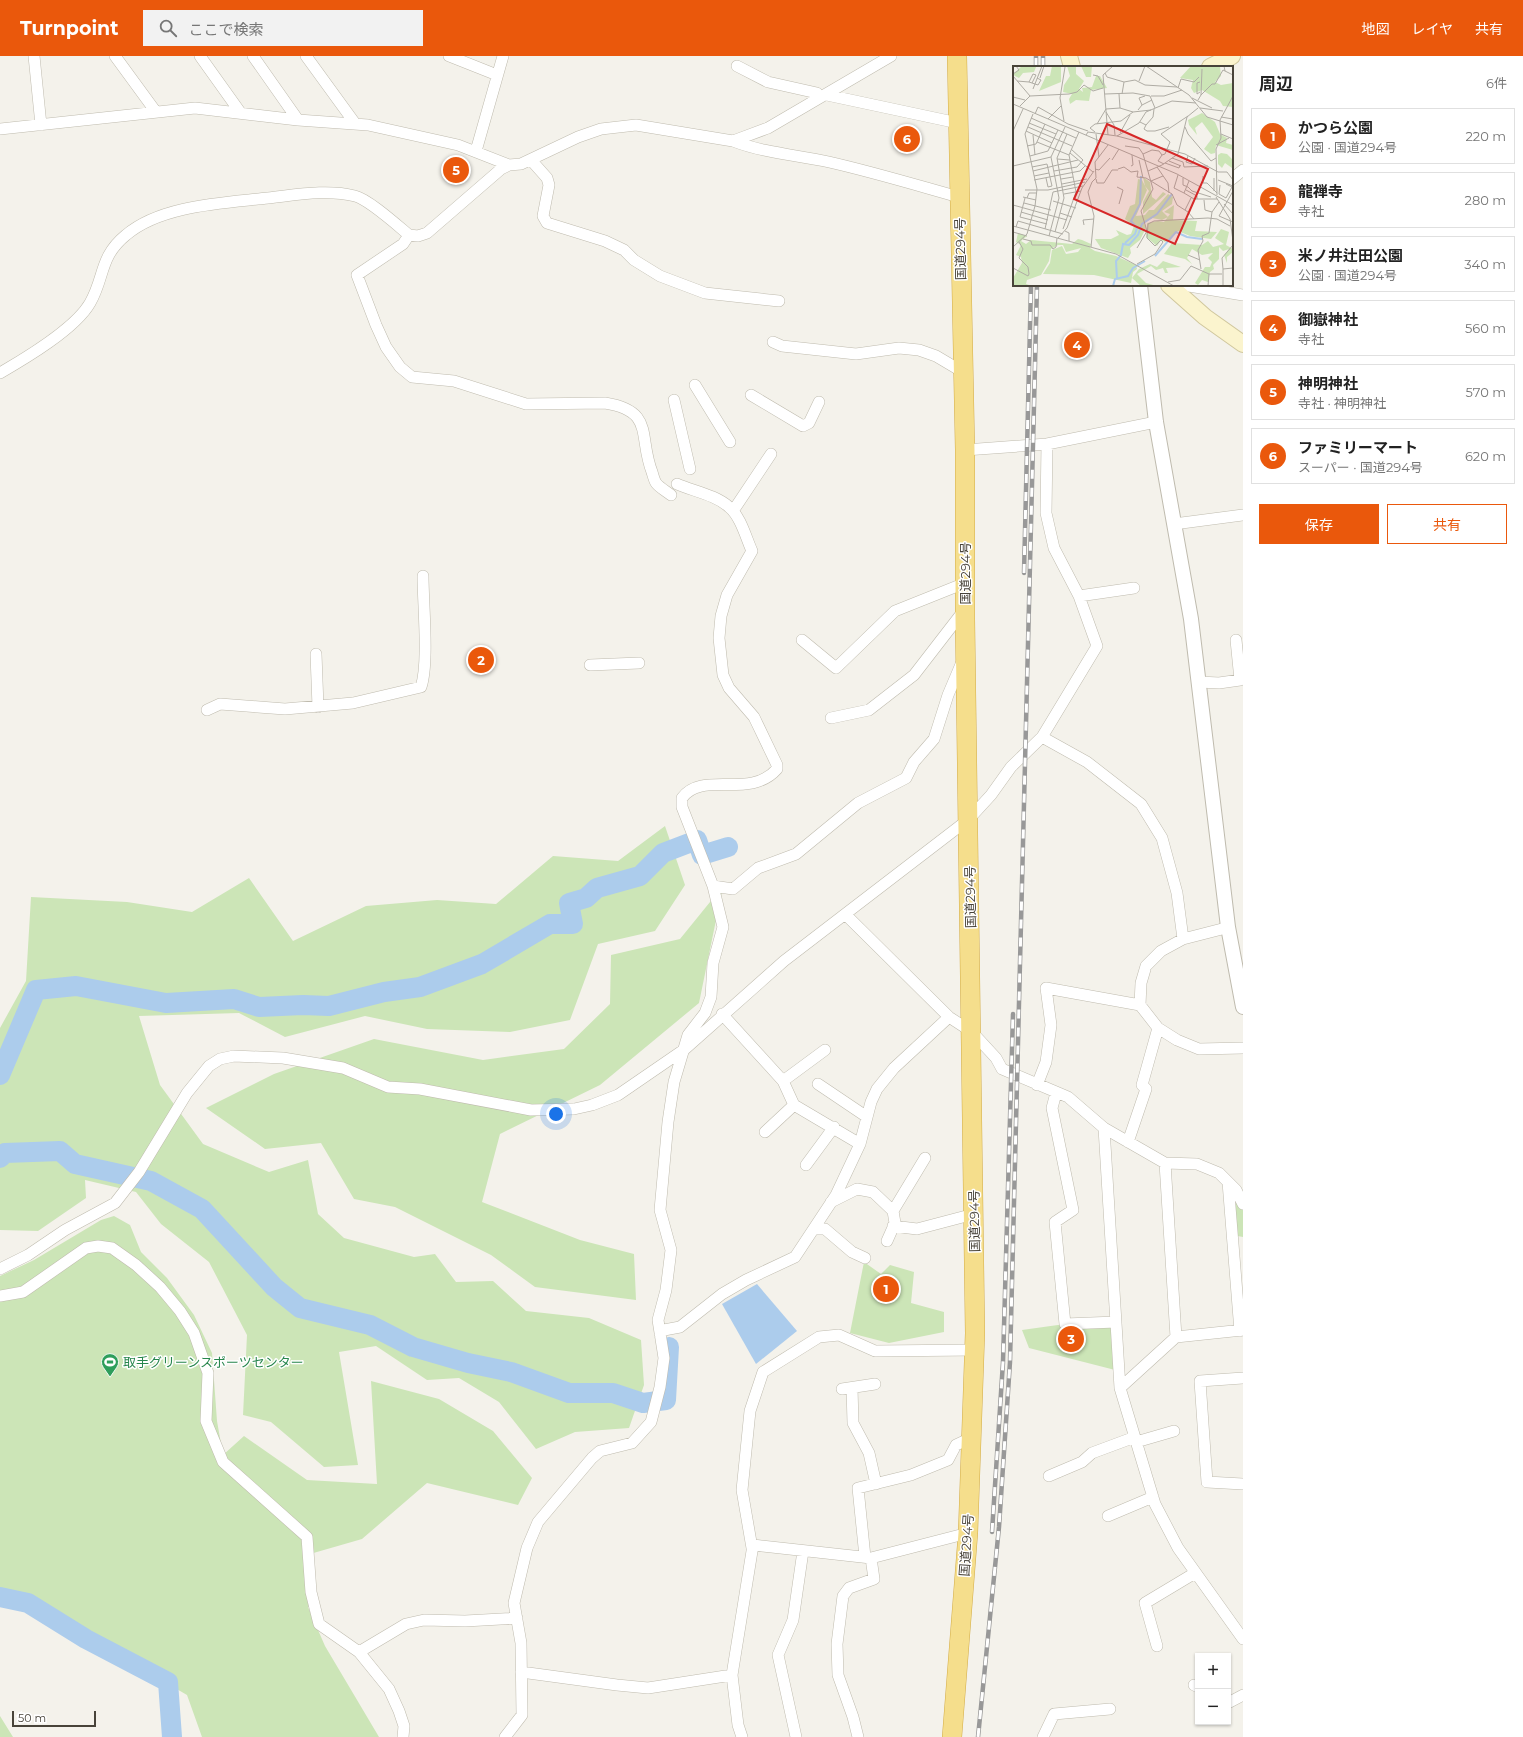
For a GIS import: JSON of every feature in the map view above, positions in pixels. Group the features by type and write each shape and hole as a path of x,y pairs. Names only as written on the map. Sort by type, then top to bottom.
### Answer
{"highway":[{"name":"国道294号","path":"952,1737 968,1533 975,1350 972,1032 965,608 965,450 957,56"}],"main road":[{"path":"1069,56 1072,66"},
{"path":"1212,66 1232,56"},
{"path":"1170,286 1210,321 1243,344"}],"street":[{"path":"34,56 41,125"},
{"path":"115,56 156,112"},
{"path":"200,56 240,112"},
{"path":"253,56 298,120"},
{"path":"306,56 354,122"},
{"path":"449,56 497,75"},
{"path":"476,151 503,56"},
{"path":"733,141 768,128 822,94 891,56"},
{"path":"737,66 768,82 958,123"},
{"path":"0,129 194,108 240,112 298,120 354,122 458,145 510,165 521,164 578,137 601,129 636,125 733,141 744,146 795,157 828,162 892,177 959,197"},
{"path":"530,160 547,178 549,185 543,216 547,224 605,241 624,250 634,260 660,276 705,293 779,301"},
{"path":"0,373 38,349 72,323 86,309 91,301 106,258 113,247 133,229 160,217 210,205 326,192 357,196 409,235 418,236 427,233 486,181 510,165"},
{"path":"1233,178 1243,170"},
{"path":"409,235 403,244 357,275 386,347 400,367 412,377 454,381 526,404 605,403 616,405 640,418 644,431 648,462 656,483 671,495"},
{"path":"1140,286 1156,422 1191,619 1228,927 1243,1007"},
{"path":"1189,286 1243,295"},
{"path":"773,342 782,346 856,354 899,348 919,350 936,356 963,372"},
{"path":"695,385 730,442"},
{"path":"751,395 803,426 809,423 820,402"},
{"path":"674,400 690,469"},
{"path":"965,450 1047,444 1156,422"},
{"path":"0,1269 28,1255 65,1230 115,1203 139,1172 187,1093 209,1066 220,1059 234,1056 284,1058 343,1068 388,1087 420,1089 531,1110 567,1109 592,1105 618,1095 685,1049 722,1014 784,961 846,915 969,819 991,795 1011,767 1042,737 1097,646 1079,596 1054,548 1046,513 1047,444"},
{"path":"733,511 771,454"},
{"path":"505,1737 522,1715 521,1643 514,1603 518,1582 528,1548 538,1522 592,1458 600,1451 632,1443 651,1422 660,1387 664,1358 658,1320 666,1290 671,1250 660,1210 663,1166 674,1082 688,1035 705,1013 711,997 713,962 723,927 712,886 682,807 682,798 689,790 697,787 716,784 741,786 754,783 773,774 777,769 778,764 754,717 729,688 723,675 719,638 721,616 729,590 752,551 733,511 719,500 677,484"},
{"path":"1174,524 1243,515"},
{"path":"207,710 220,704 285,709 318,707 353,703 421,687 423,681 424,656 423,576"},
{"path":"802,640 836,668 895,611 965,583"},
{"path":"1079,596 1134,588"},
{"path":"831,718 869,710 914,675 965,608"},
{"path":"1199,682 1240,680 1236,640"},
{"path":"712,886 733,889 758,868 796,854 858,803 906,778 914,762 934,739 948,695 966,652"},
{"path":"316,654 318,707"},
{"path":"590,665 639,663"},
{"path":"1042,737 1086,762 1140,804 1162,838 1177,893 1182,939"},
{"path":"846,915 949,1017 972,1032 996,1058 1002,1069 1068,1097 1104,1128 1165,1163 1197,1164 1219,1173 1236,1190 1243,1204"},
{"path":"1222,929 1182,939 1161,951 1146,966 1141,983 1140,1005 1158,1028 1177,1040 1199,1049 1243,1048"},
{"path":"1037,1085 1046,1062 1051,1025 1046,988 1140,1005"},
{"path":"722,1014 783,1080 794,1105 834,1127 860,1144"},
{"path":"660,1334 664,1330 680,1327 722,1294 746,1280 795,1257 831,1202 860,1144 871,1102 877,1089 894,1068 949,1017"},
{"path":"1128,1142 1146,1089 1142,1085 1158,1028"},
{"path":"783,1080 825,1050"},
{"path":"818,1084 867,1117"},
{"path":"1056,1093 1052,1108 1073,1210 1055,1222 1065,1324 1116,1322"},
{"path":"765,1132 794,1105"},
{"path":"806,1165 834,1127"},
{"path":"1104,1128 1120,1388 1153,1497 1178,1548 1243,1639"},
{"path":"893,1211 925,1158"},
{"path":"1165,1163 1176,1338"},
{"path":"1120,1388 1176,1338 1241,1330 1228,1182"},
{"path":"831,1202 857,1190 873,1192 893,1211 895,1223 887,1241"},
{"path":"893,1226 917,1229 974,1214"},
{"path":"814,1229 825,1229 852,1252 865,1258"},
{"path":"0,1296 23,1292 72,1256 86,1248 98,1246 112,1248 136,1265 160,1288 184,1316 194,1333 202,1354 208,1373 206,1421 224,1462 307,1537 311,1592 319,1624 359,1652 389,1689 404,1726 403,1737"},
{"path":"742,1737 738,1725 732,1675 752,1548 742,1490 750,1411 763,1372 819,1337 839,1335 875,1351 975,1350"},
{"path":"1243,1378 1200,1381 1206,1482 1243,1484"},
{"path":"875,1384 847,1388 853,1423 869,1453 876,1484"},
{"path":"1049,1476 1082,1462 1092,1453 1135,1439 1174,1432"},
{"path":"858,1737 853,1717 838,1675 837,1644 843,1596 849,1588 874,1579 868,1558 858,1488 911,1475 948,1460 956,1445 971,1438"},
{"path":"1108,1516 1153,1497"},
{"path":"752,1548 753,1545 868,1558 968,1533"},
{"path":"796,1737 778,1655 793,1620 803,1551"},
{"path":"1157,1646 1145,1603 1195,1573"},
{"path":"359,1652 406,1624 424,1620 465,1621 517,1618"},
{"path":"521,1672 648,1688 732,1675"},
{"path":"1231,1701 1243,1695"},
{"path":"1043,1737 1054,1714 1110,1710"}],"green space":[{"path":"665,826 685,885 655,931 598,944 570,1020 510,1032 427,1029 365,1016 285,1037 239,1013 139,1016 160,1085 203,1144 269,1172 308,1160 318,1214 344,1238 414,1257 435,1254 456,1282 493,1281 526,1311 589,1318 641,1340 644,1385 629,1428 575,1432 536,1449 499,1402 459,1378 427,1380 376,1346 339,1352 358,1465 324,1467 271,1422 243,1415 247,1335 209,1262 161,1224 136,1192 85,1180 86,1198 38,1231 0,1230 0,1028 26,981 31,897 127,902 192,912 249,878 293,941 366,906 437,900 496,904 553,856 618,861"},
{"path":"723,886 699,1003 600,1085 500,1134 482,1202 580,1240 634,1254 636,1300 535,1287 491,1255 395,1207 354,1199 321,1143 265,1149 206,1108 274,1074 374,1039 483,1060 564,1049 610,1004 611,955 680,939"},
{"path":"1236,1190 1243,1204 1243,1237 1232,1235"},
{"name":"取手グリーンスポーツセンター","path":"114,1216 130,1225 141,1252 167,1278 194,1315 212,1353 217,1421 223,1455 244,1436 307,1480 377,1484 371,1381 439,1399 493,1431 532,1478 518,1505 427,1483 362,1539 310,1554 314,1603 308,1607 325,1646 379,1737 202,1737 187,1695 36,1607 0,1599 0,1276 34,1260 101,1220"},
{"path":"864,1262 881,1274 890,1265 914,1272 911,1303 944,1312 944,1332 889,1343 850,1333"},
{"path":"1116,1322 1119,1371 1029,1348 1022,1330 1065,1324"},
{"path":"0,1716 13,1737 0,1737"}],"water":[{"path":"757,1284 797,1331 756,1364 722,1304"}],"waterway":[{"path":"0,1075 36,990 76,986 166,1003 234,999 259,1007 303,1005 329,1006 384,992 420,987 482,964 550,924 573,924 569,903 586,898 597,888 640,876 663,853 697,840 702,855 728,847"},
{"path":"0,1158 5,1153 60,1151 75,1164 151,1181 202,1209 274,1287 300,1308 370,1325 413,1347 468,1363 511,1372 569,1393 613,1393 643,1403 666,1400 669,1347"},
{"path":"0,1597 28,1603 86,1639 168,1682 172,1737"}],"railway":[{"path":"1036,56 1036,66"},
{"path":"1043,56 1043,66"},
{"path":"1024,573 1031,286"},
{"path":"978,1737 999,1527 1010,1362 1037,286"},
{"path":"992,1532 1003,1362 1013,1014"}],"place":[{"name":"ファミリーマート","path":"907,139"},
{"name":"神明神社","path":"456,170"},
{"name":"御嶽神社","path":"1077,345"},
{"name":"龍禅寺","path":"481,660"},
{"name":"かつら公園","path":"886,1289"},
{"name":"米ノ井辻田公園","path":"1071,1339"},
{"name":"取手グリーンスポーツセンター","path":"110,1377"}]}
